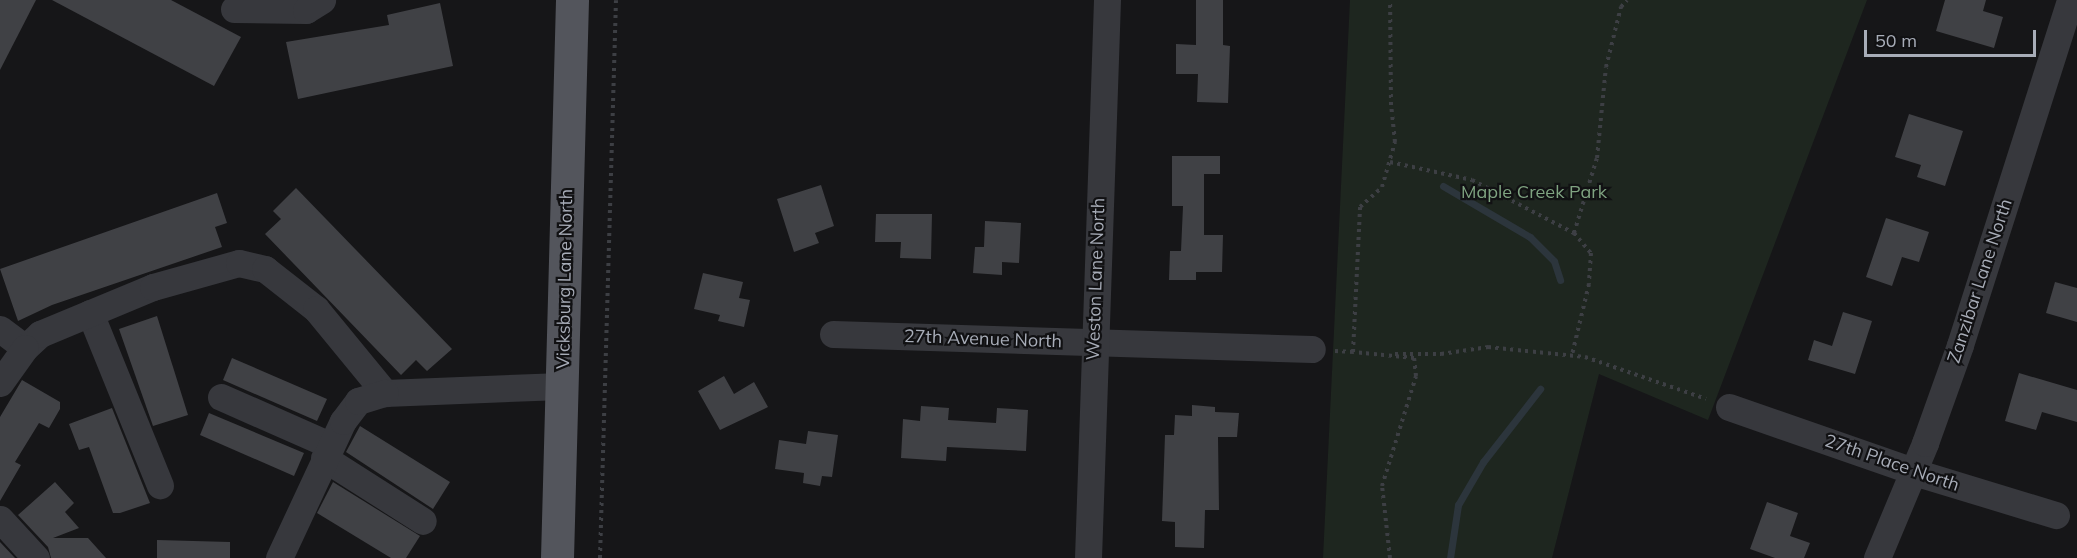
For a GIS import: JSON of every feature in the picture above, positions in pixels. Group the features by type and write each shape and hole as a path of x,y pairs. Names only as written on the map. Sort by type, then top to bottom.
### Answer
{"main road":[{"name":"Vicksburg Lane North","path":"557,558 572,0"}],"street":[{"path":"234,9 306,10 322,0"},
{"name":"Weston Lane North","path":"1088,558 1093,343 1107,0"},
{"name":"Zanzibar Lane North","path":"1877,558 1914,472 1960,345 2070,0"},
{"path":"0,383 25,348 40,334 153,287 239,263 265,269 316,309 385,393"},
{"path":"90,313 160,485"},
{"path":"0,330 25,348"},
{"name":"27th Avenue North","path":"833,334 1312,349"},
{"path":"279,558 327,451 358,401 385,393 562,386"},
{"path":"221,397 327,451 423,521"},
{"name":"27th Place North","path":"1729,407 1914,472 2056,515"},
{"path":"0,519 36,558"}],"path":[{"path":"600,558 616,0"},
{"path":"1353,352 1360,207 1382,187 1395,142 1390,105 1390,0"},
{"path":"1574,233 1597,158 1606,67 1621,7 1627,0"},
{"path":"1390,162 1472,180 1574,233 1591,253 1589,284 1572,355"},
{"path":"1353,352 1431,354 1488,347 1572,355 1618,366 1729,407"},
{"path":"1312,349 1414,358 1416,376 1382,486 1390,558"}],"green space":[{"name":"Maple Creek Park","path":"1350,0 1867,0 1708,420 1599,374 1552,558 1323,558"}],"building":[{"path":"0,0 36,0 0,70"},
{"path":"52,0 171,0 241,37 214,86"},
{"path":"1196,0 1223,0 1223,45 1230,46 1228,103 1197,102 1198,74 1176,74 1176,44 1196,45"},
{"path":"1945,0 1986,0 1983,11 2003,17 1994,48 1936,31"},
{"path":"440,3 453,66 298,99 286,42 389,25 387,15"},
{"path":"1909,114 1963,131 1945,186 1917,177 1921,165 1895,157"},
{"path":"1172,156 1220,156 1220,174 1204,174 1204,235 1223,235 1222,272 1196,272 1196,280 1169,280 1170,251 1181,251 1183,206 1172,206"},
{"path":"821,185 834,226 815,233 819,243 794,252 777,199"},
{"path":"296,188 452,349 427,371 416,360 401,375 265,234 281,219 273,211"},
{"path":"217,193 227,223 215,227 222,247 52,305 18,321 0,269"},
{"path":"876,214 932,214 931,259 900,258 901,242 875,242"},
{"path":"1886,218 1929,232 1919,262 1902,257 1892,286 1866,277"},
{"path":"985,221 1021,223 1019,263 1002,262 1002,275 973,273 975,247 984,247"},
{"path":"703,273 743,282 739,298 750,300 744,327 718,321 720,315 694,309"},
{"path":"2055,282 2077,288 2077,322 2046,313"},
{"path":"1843,312 1872,321 1855,374 1808,360 1814,340 1832,346"},
{"path":"157,316 188,415 153,426 119,329"},
{"path":"232,358 327,399 317,421 223,380"},
{"path":"2019,373 2077,390 2077,422 2042,412 2036,430 2005,421"},
{"path":"724,376 734,394 754,382 768,407 720,430 698,391"},
{"path":"22,380 60,402 60,409 49,428 39,423 15,462 21,465 0,501 0,417"},
{"path":"1192,405 1215,407 1215,412 1239,413 1237,437 1218,437 1219,510 1205,510 1204,548 1175,547 1175,522 1162,521 1165,435 1174,435 1175,415 1192,416"},
{"path":"921,406 949,408 948,420 996,423 997,408 1028,410 1026,451 947,447 946,461 901,458 903,419 920,421"},
{"path":"112,408 150,503 120,513 113,513 89,447 79,450 69,424"},
{"path":"209,413 304,453 294,476 200,435"},
{"path":"360,426 450,482 433,509 346,452"},
{"path":"808,431 838,435 832,477 822,476 820,486 803,483 804,473 775,469 779,440 806,444"},
{"path":"55,482 74,503 65,512 79,528 53,538 88,538 106,558 51,558 48,547 18,515"},
{"path":"333,482 420,536 406,558 391,558 317,513"},
{"path":"1767,502 1798,513 1790,536 1810,543 1804,558 1775,558 1750,549"},
{"path":"157,540 230,542 230,558 157,558"},
{"path":"0,542 15,558 0,558"}],"waterway":[{"path":"1443,186 1530,237 1554,261 1560,280"},
{"path":"1450,558 1458,505 1483,462 1540,389"}]}
